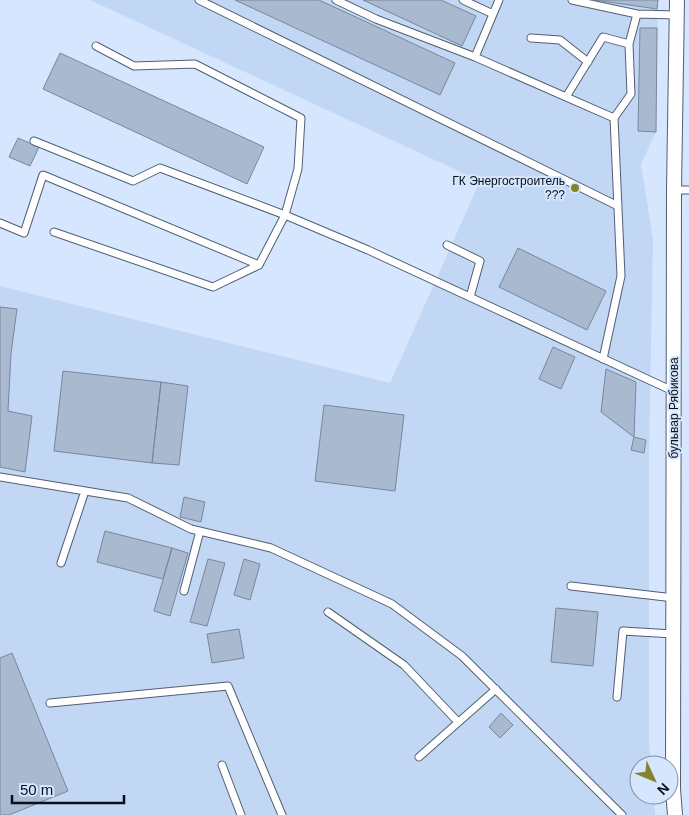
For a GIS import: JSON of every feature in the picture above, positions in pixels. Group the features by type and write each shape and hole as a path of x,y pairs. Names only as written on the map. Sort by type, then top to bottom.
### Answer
{"street":[{"name":"бульвар Рябикова","path":"675,815 673,789 674,190 677,0"}],"lane":[{"path":"199,0 618,206"},
{"path":"336,0 376,18 476,57 614,118"},
{"path":"463,0 493,14"},
{"path":"476,57 499,0"},
{"path":"572,0 637,14 677,15"},
{"path":"603,359 622,276 614,118 631,94 629,44 637,14"},
{"path":"566,97 603,37 629,44"},
{"path":"531,38 560,40 588,62"},
{"path":"54,232 213,287 259,265 285,215 298,169 301,118 195,64 134,66 96,46"},
{"path":"34,141 133,181 160,168 285,215 368,250 674,392"},
{"path":"0,223 24,233 43,175 259,265"},
{"path":"674,190 689,190"},
{"path":"446,245 480,261 470,297"},
{"path":"0,477 128,498 190,528 271,548 392,604 462,656 622,815"},
{"path":"61,563 85,491"},
{"path":"184,591 200,531"},
{"path":"571,586 674,598"},
{"path":"328,612 404,665 458,722"},
{"path":"617,697 623,631 673,634"},
{"path":"50,703 228,686 282,815"},
{"path":"419,756 496,689"},
{"path":"222,765 241,815"}],"shaded area":[{"path":"90,0 658,0 656,132 641,164 653,240 649,452 650,755 629,755 629,805 654,805 655,815 0,815 0,286 390,383 480,181"}],"building":[{"path":"235,0 319,0 455,63 440,95"},
{"path":"363,0 441,0 476,16 462,46"},
{"path":"595,0 658,0 657,9"},
{"path":"640,28 657,28 656,132 638,131"},
{"path":"60,53 264,147 247,184 43,89"},
{"path":"18,138 39,147 30,166 9,157"},
{"path":"518,248 606,291 587,330 499,287"},
{"path":"0,307 17,309 11,353 8,411 32,416 25,472 0,467"},
{"path":"553,347 575,357 561,389 539,379"},
{"path":"606,369 636,382 634,437 601,412"},
{"path":"63,371 161,382 152,463 54,451"},
{"path":"161,382 188,386 179,465 152,463"},
{"path":"324,405 404,415 395,491 315,481"},
{"path":"634,437 646,440 644,453 631,450"},
{"path":"184,497 205,502 201,522 180,517"},
{"path":"105,531 172,548 163,579 97,562"},
{"path":"172,548 188,553 170,616 154,611"},
{"path":"208,559 225,563 207,626 190,622"},
{"path":"244,559 260,564 250,600 234,595"},
{"path":"556,608 598,612 593,666 551,662"},
{"path":"239,629 244,658 212,663 207,634"},
{"path":"12,653 68,791 9,815 0,815 0,658"},
{"path":"501,713 513,725 500,738 489,727"}],"place":[{"name":"ГК Энергостроитель ???","path":"575,188"}]}
